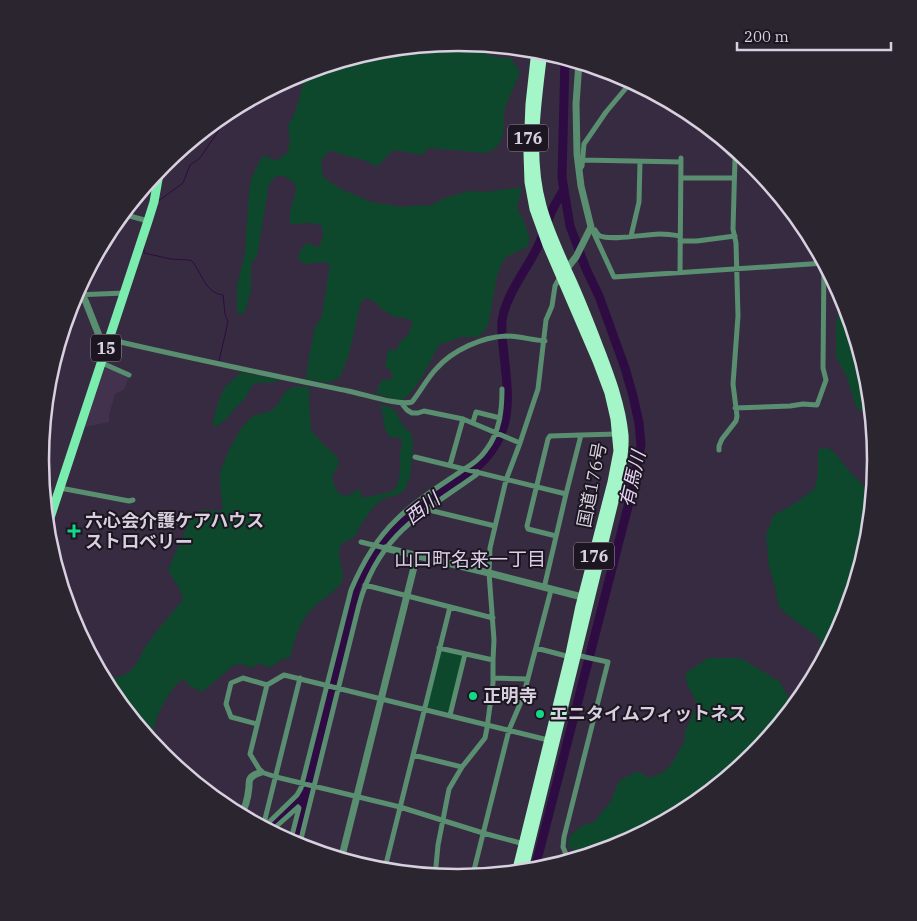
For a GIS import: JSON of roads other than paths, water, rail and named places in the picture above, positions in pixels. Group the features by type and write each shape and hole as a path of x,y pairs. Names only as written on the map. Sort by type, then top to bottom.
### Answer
{"highway":[{"name":"国道176号","path":"535,58 530,104 528,153 529,182 534,209 547,245 582,304 618,400 624,437 624,455 620,477 587,598"},
{"name":"国道176号","path":"519,866 526,845 574,655 618,451 615,418 609,393 551,235 541,204 534,168 534,142 542,60"},
{"name":"国道176号","path":"525,864 526,845 548,740 574,655"}],"main road":[{"name":"15","path":"52,513 148,221 157,183"}],"street":[{"path":"579,69 576,146 579,170 589,227 614,277 817,263"},
{"path":"579,170 582,166 584,144 606,112 627,87"},
{"path":"719,450 722,439 736,421 737,416 733,384 738,316 736,243 733,229 735,158"},
{"path":"583,160 640,162 681,160 680,273"},
{"path":"631,236 639,202 640,162"},
{"path":"681,178 734,178"},
{"path":"129,217 148,221"},
{"path":"589,227 594,226 596,232 604,237 625,238 663,234 696,241 735,236"},
{"path":"436,869 442,820 449,789 462,767 485,738 488,724 494,683 494,640 489,572 490,548 495,526 506,480 538,390 545,342 546,320 552,306 555,286 576,257 589,227"},
{"path":"735,408 817,404 826,380 823,368 824,275"},
{"path":"84,294 124,294"},
{"path":"82,298 85,300 100,338 108,342 116,341 402,404 412,402 438,367 468,345 508,336 545,342"},
{"path":"102,363 130,375"},
{"path":"272,825 300,792 304,784 351,590 364,561 374,545 405,511 472,464 487,449 496,432 500,418 502,389"},
{"path":"402,404 412,413 424,411 463,419 520,443"},
{"path":"473,422 476,412 500,418"},
{"path":"450,465 463,419"},
{"path":"556,536 528,529 527,526 548,439 550,436 617,434"},
{"path":"474,869 509,730 523,697 536,648 556,536 582,435"},
{"path":"415,457 566,494"},
{"path":"300,838 359,605 365,585 374,566 385,548 405,526 476,476 478,472"},
{"path":"60,488 129,501 133,500"},
{"path":"431,508 434,511 495,526"},
{"path":"361,542 489,572 587,598"},
{"path":"343,853 417,555"},
{"path":"365,585 493,618"},
{"path":"386,863 450,607"},
{"path":"439,648 493,660"},
{"path":"536,648 608,662 564,837 563,847 567,856"},
{"path":"450,715 465,654"},
{"path":"526,845 400,807 276,777 261,772 250,754 267,685 284,675 548,740"},
{"path":"257,724 231,717 226,704 231,683 243,678 267,685"},
{"path":"267,822 300,678"},
{"path":"493,678 528,679"},
{"path":"413,755 462,767"},
{"path":"244,809 250,786 249,780 252,776 261,772"},
{"path":"273,826 298,807 292,835"}],"waterway":[{"name":"有馬川","path":"536,862 632,491 641,445 639,423 625,368 599,296 586,269 570,226 562,178 565,65"},
{"path":"157,202 183,183 190,165 200,158 219,128"},
{"name":"西川","path":"295,836 357,584 374,553 407,516 476,468 497,442 503,429 507,402 502,329 504,312 511,294 537,247 552,210 564,189"},
{"path":"144,247 144,253 192,261 208,287 212,291 223,295 228,322 219,361"},
{"path":"272,825 304,795"}],"place":[{"name":"六心会介護ケアハウス ストロベリー","path":"74,531"},
{"name":"正明寺","path":"473,696"},
{"name":"エニタイムフィットネス","path":"540,714"}],"district":[{"name":"山口町名来一丁目","path":"470,559"}]}
